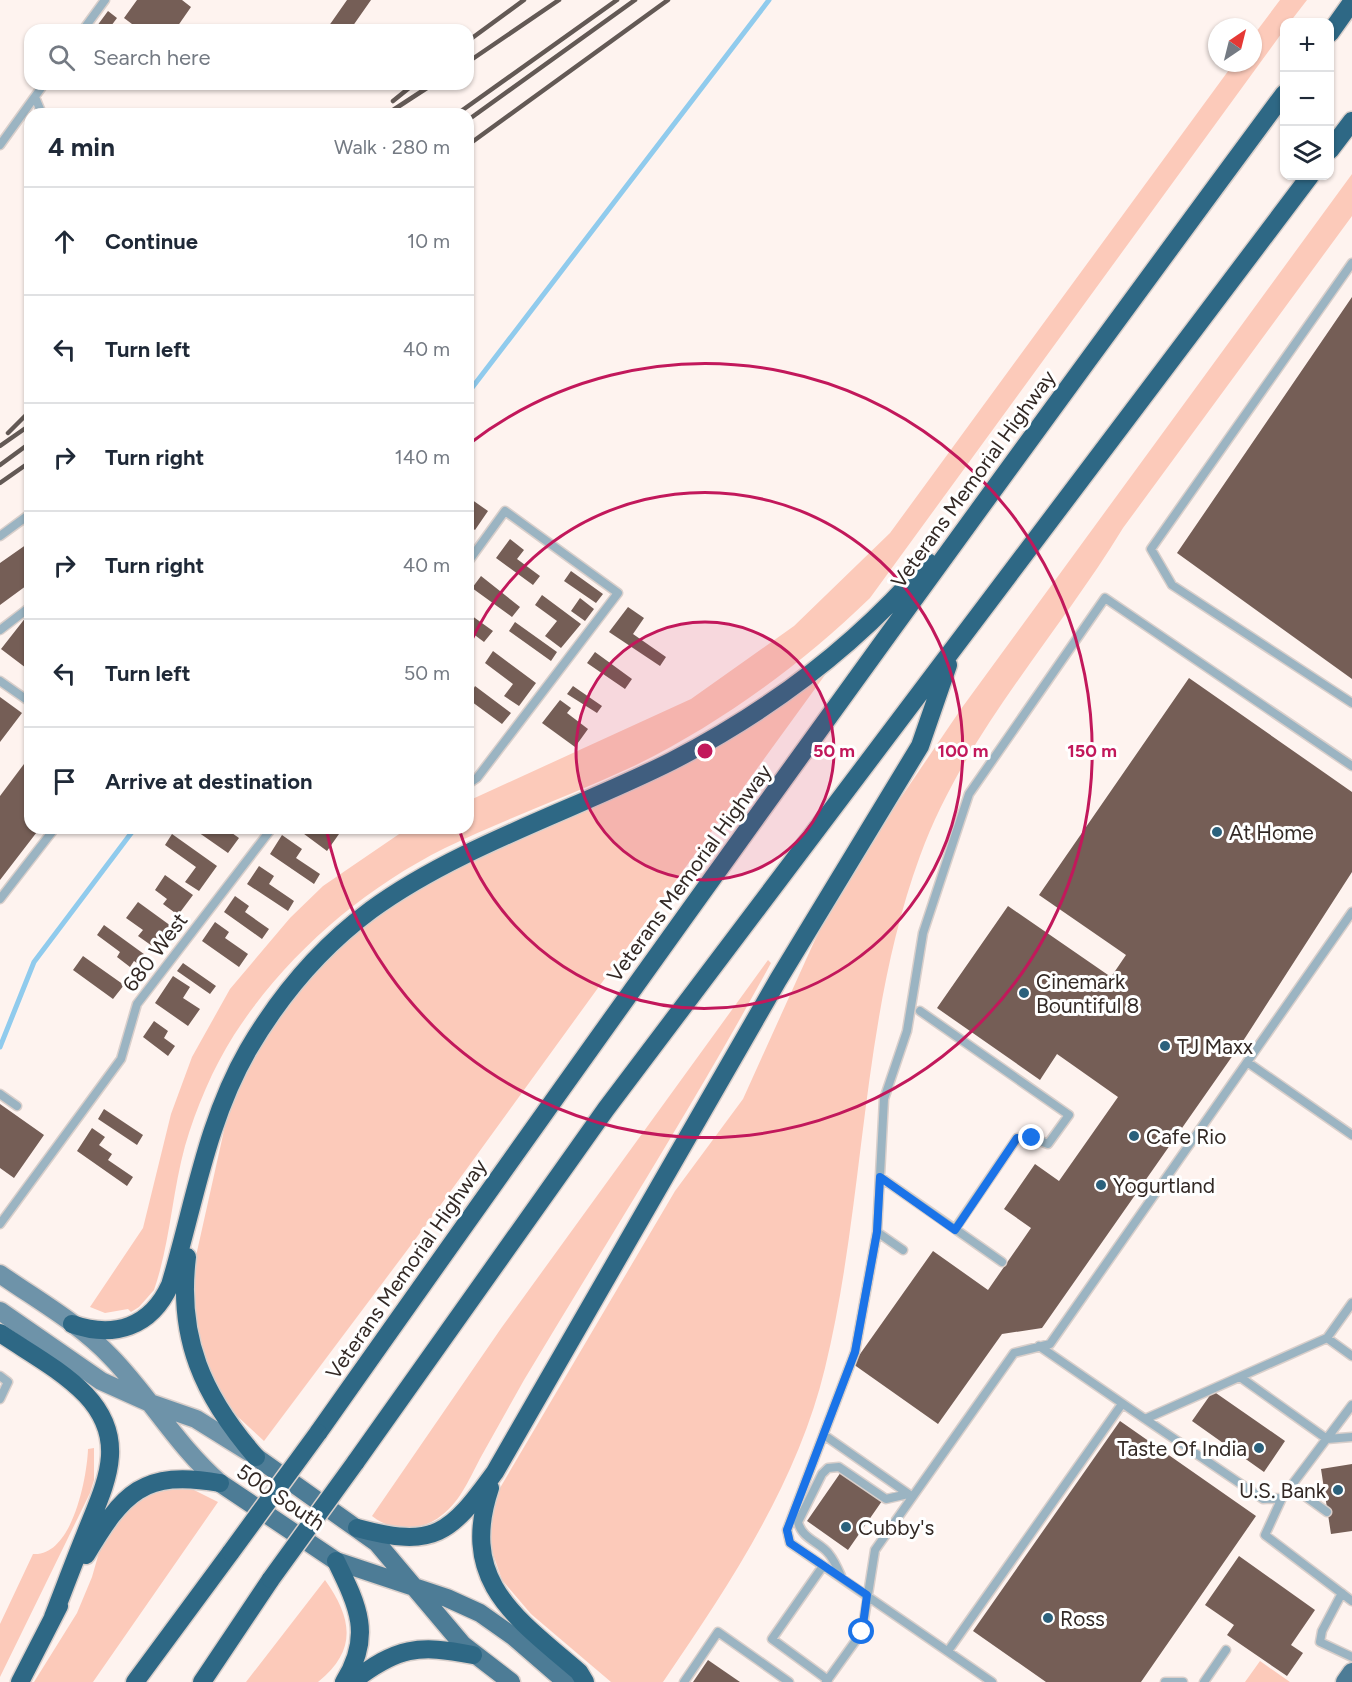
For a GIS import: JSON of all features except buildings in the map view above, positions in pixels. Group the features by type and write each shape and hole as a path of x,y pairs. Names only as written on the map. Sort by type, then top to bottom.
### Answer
{"highway":[{"path":"1334,26 1352,2"},
{"name":"Veterans Memorial Highway","path":"135,1682 318,1433 569,1077 1007,470 1280,99"},
{"path":"1334,144 1352,121"},
{"path":"202,1682 272,1579 606,1109 1307,180"},
{"path":"72,1324 97,1331 120,1330 139,1323 153,1312 170,1285 201,1166 220,1107 248,1051 294,984 338,938 373,909 431,874 672,761 735,727 795,686 838,651 892,600 1007,470"},
{"path":"357,1528 404,1539 435,1534 455,1521 495,1472 778,980 920,746 953,649"},
{"path":"194,1199 184,1291 189,1342 214,1401 256,1457"},
{"path":"0,1333 78,1388 94,1405 106,1429 110,1451 108,1478 53,1617"},
{"path":"495,1472 480,1524 480,1542 491,1586 506,1606 579,1672 585,1682"},
{"path":"20,1682 103,1527 132,1494 143,1486 176,1479 220,1483"},
{"path":"336,1561 361,1622 359,1650 344,1682"},
{"path":"352,1682 396,1655 412,1649 432,1648 473,1655"}],"main road":[{"name":"500 South","path":"0,1274 72,1324 110,1355 186,1451 220,1483 336,1561 462,1604 486,1617 566,1682"},
{"name":"500 South","path":"0,1311 101,1381 150,1403 196,1419 256,1457 357,1528 377,1543 473,1655 511,1682"},
{"path":"1345,1682 1352,1672"}],"lane":[{"path":"87,24 105,0"},
{"path":"26,108 39,90"},
{"path":"34,97 39,108"},
{"path":"0,145 24,111"},
{"path":"1352,263 1151,549 1172,585 1352,703"},
{"path":"474,554 505,511 618,593 474,780"},
{"path":"0,536 24,518"},
{"path":"992,1682 790,1543 787,1530 855,1352 877,1232 884,1099 907,1030 923,933 969,794 1105,598 1352,766"},
{"path":"0,630 24,612"},
{"path":"0,681 24,698"},
{"path":"0,899 51,834"},
{"name":"680 West","path":"0,1224 122,1059 137,1004 267,834"},
{"path":"823,1566 772,1640 827,1681 862,1632 875,1550 910,1495 1014,1353 1050,1344 1352,912"},
{"path":"921,1011 1069,1115 1048,1144 1032,1138 1017,1138 955,1230"},
{"path":"1247,1062 1352,1135"},
{"path":"0,1094 17,1106"},
{"path":"880,1177 1002,1262"},
{"path":"877,1232 903,1250"},
{"path":"1145,1419 1327,1338 1352,1303"},
{"path":"1327,1338 1352,1356"},
{"path":"1040,1346 1263,1499 1282,1497"},
{"path":"0,1376 8,1382 0,1399"},
{"path":"1240,1377 1327,1439 1352,1437"},
{"path":"948,1651 1122,1404"},
{"path":"1352,1406 1282,1497 1265,1535 1352,1601"},
{"path":"824,1435 910,1495"},
{"path":"843,1579 828,1553 800,1529 798,1522 822,1474 828,1468 839,1467 886,1499 910,1495"},
{"path":"1291,1486 1328,1512"},
{"path":"1342,1593 1322,1631 1320,1642 1352,1657"},
{"path":"684,1682 718,1632 778,1679 789,1682"},
{"path":"1204,1682 1226,1650"},
{"path":"1166,1682 1183,1682"}],"shaded area":[{"path":"1280,0 1307,0 1293,18 1280,18 1280,35 1262,60 1262,24"},
{"path":"1227,72 1253,72 870,598 844,623 788,670 697,731 634,766 445,848 414,865 355,905 301,952 254,1006 226,1048 212,1075 194,1117 185,1146 164,1255 154,1290 139,1307 131,1312 128,1309 105,1313 90,1307 143,1228 171,1114 192,1057 230,989 290,918 323,886 399,834 474,834 474,798 691,699 794,626 890,533"},
{"path":"1352,174 1352,216 1123,528 1097,569 986,727 939,811 920,856 900,918 886,981 874,1046 849,1240 825,1368 813,1411 779,1493 758,1532 736,1571 663,1682 611,1682 531,1614 502,1580 486,1534 497,1493 675,1191 743,1099 814,942 845,880 961,709"},
{"path":"825,675 426,1225 264,1441 225,1405 198,1350 192,1274 229,1108 270,1028 315,970 366,923 420,885 698,756 753,725"},
{"path":"768,960 771,963 712,1069 524,1380 455,1503 434,1521 416,1527 388,1525 372,1516 502,1327"},
{"path":"94,1448 94,1480 90,1493 0,1677 0,1624 33,1554 47,1552 58,1543 67,1530 80,1496 88,1449"},
{"path":"164,1488 190,1488 218,1502 93,1682 34,1682 77,1613 92,1577 102,1542 137,1498"},
{"path":"325,1580 341,1608 347,1634 345,1646 331,1670 318,1682 246,1682"},
{"path":"1260,1661 1290,1682 1245,1682"}],"waterway":[{"path":"474,385 769,0"},
{"path":"0,1047 34,962 130,834"}],"railway":[{"path":"474,37 524,0"},
{"path":"474,58 559,0"},
{"path":"465,108 617,0"},
{"path":"474,116 635,0"},
{"path":"474,141 668,0"},
{"path":"393,101 407,90"},
{"path":"396,108 424,90"},
{"path":"8,433 24,417"},
{"path":"0,446 24,429"},
{"path":"0,465 24,447"},
{"path":"0,483 24,466"}],"place":[{"name":"At Home","path":"1217,832"},
{"name":"Cinemark Bountiful 8","path":"1024,993"},
{"name":"TJ Maxx","path":"1165,1046"},
{"name":"Cafe Rio","path":"1134,1136"},
{"name":"Yogurtland","path":"1101,1185"},
{"name":"Taste Of India","path":"1259,1448"},
{"name":"U.S. Bank","path":"1338,1490"},
{"name":"Cubby's","path":"846,1527"},
{"name":"Ross","path":"1048,1618"}],"route":[{"path":"862,1632 867,1595 790,1543 787,1530 855,1352 877,1232 880,1177 955,1230 1017,1138 1032,1138"}]}
